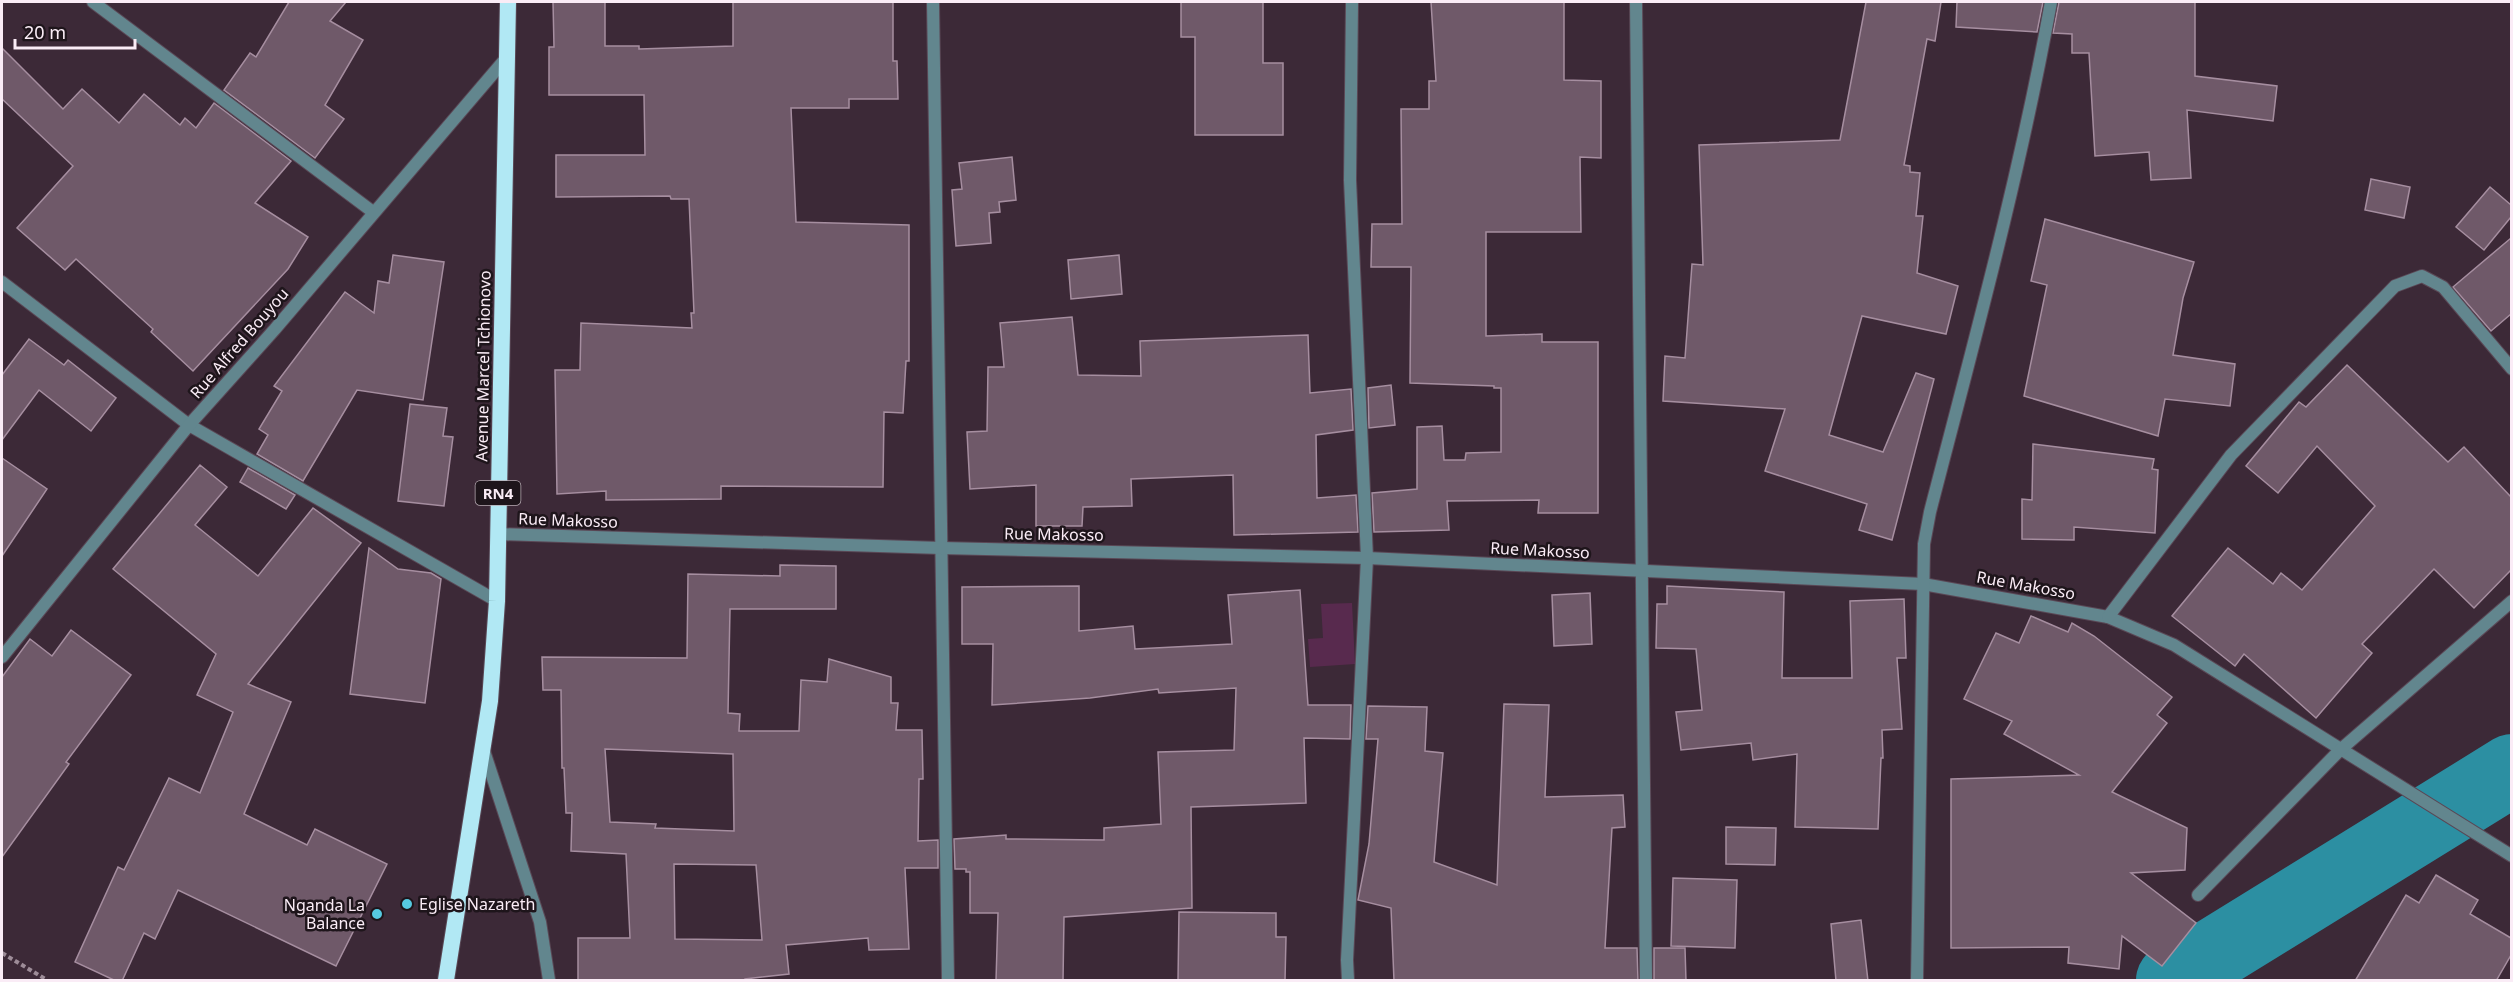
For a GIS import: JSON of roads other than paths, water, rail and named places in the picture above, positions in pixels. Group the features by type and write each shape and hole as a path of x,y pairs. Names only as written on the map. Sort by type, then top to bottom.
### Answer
{"highway":[{"name":"Avenue Marcel Tchionovo","path":"446,981 490,701 497,601 508,2"}],"street":[{"path":"93,2 373,212"},
{"path":"933,2 948,981"},
{"path":"1348,981 1367,558 1350,180 1352,2"},
{"path":"1636,2 1646,981"},
{"path":"1917,981 1924,544 1930,512 2006,222 2035,93 2051,2"},
{"name":"Rue Alfred Bouyou","path":"2,657 189,425 275,329 508,56"},
{"path":"2108,617 2230,455 2395,286 2422,276 2443,287 2511,369"},
{"path":"2,282 189,425 497,601"},
{"name":"Rue Makosso","path":"497,534 1367,558 1923,584 2108,617 2174,645 2511,856"},
{"path":"2198,895 2340,750 2511,601"},
{"path":"483,749 540,922 549,981"}],"waterway":[{"path":"2172,980 2512,770"}],"place":[{"name":"Eglise Nazareth","path":"407,904"},
{"name":"Nganda La Balance","path":"377,914"}]}
